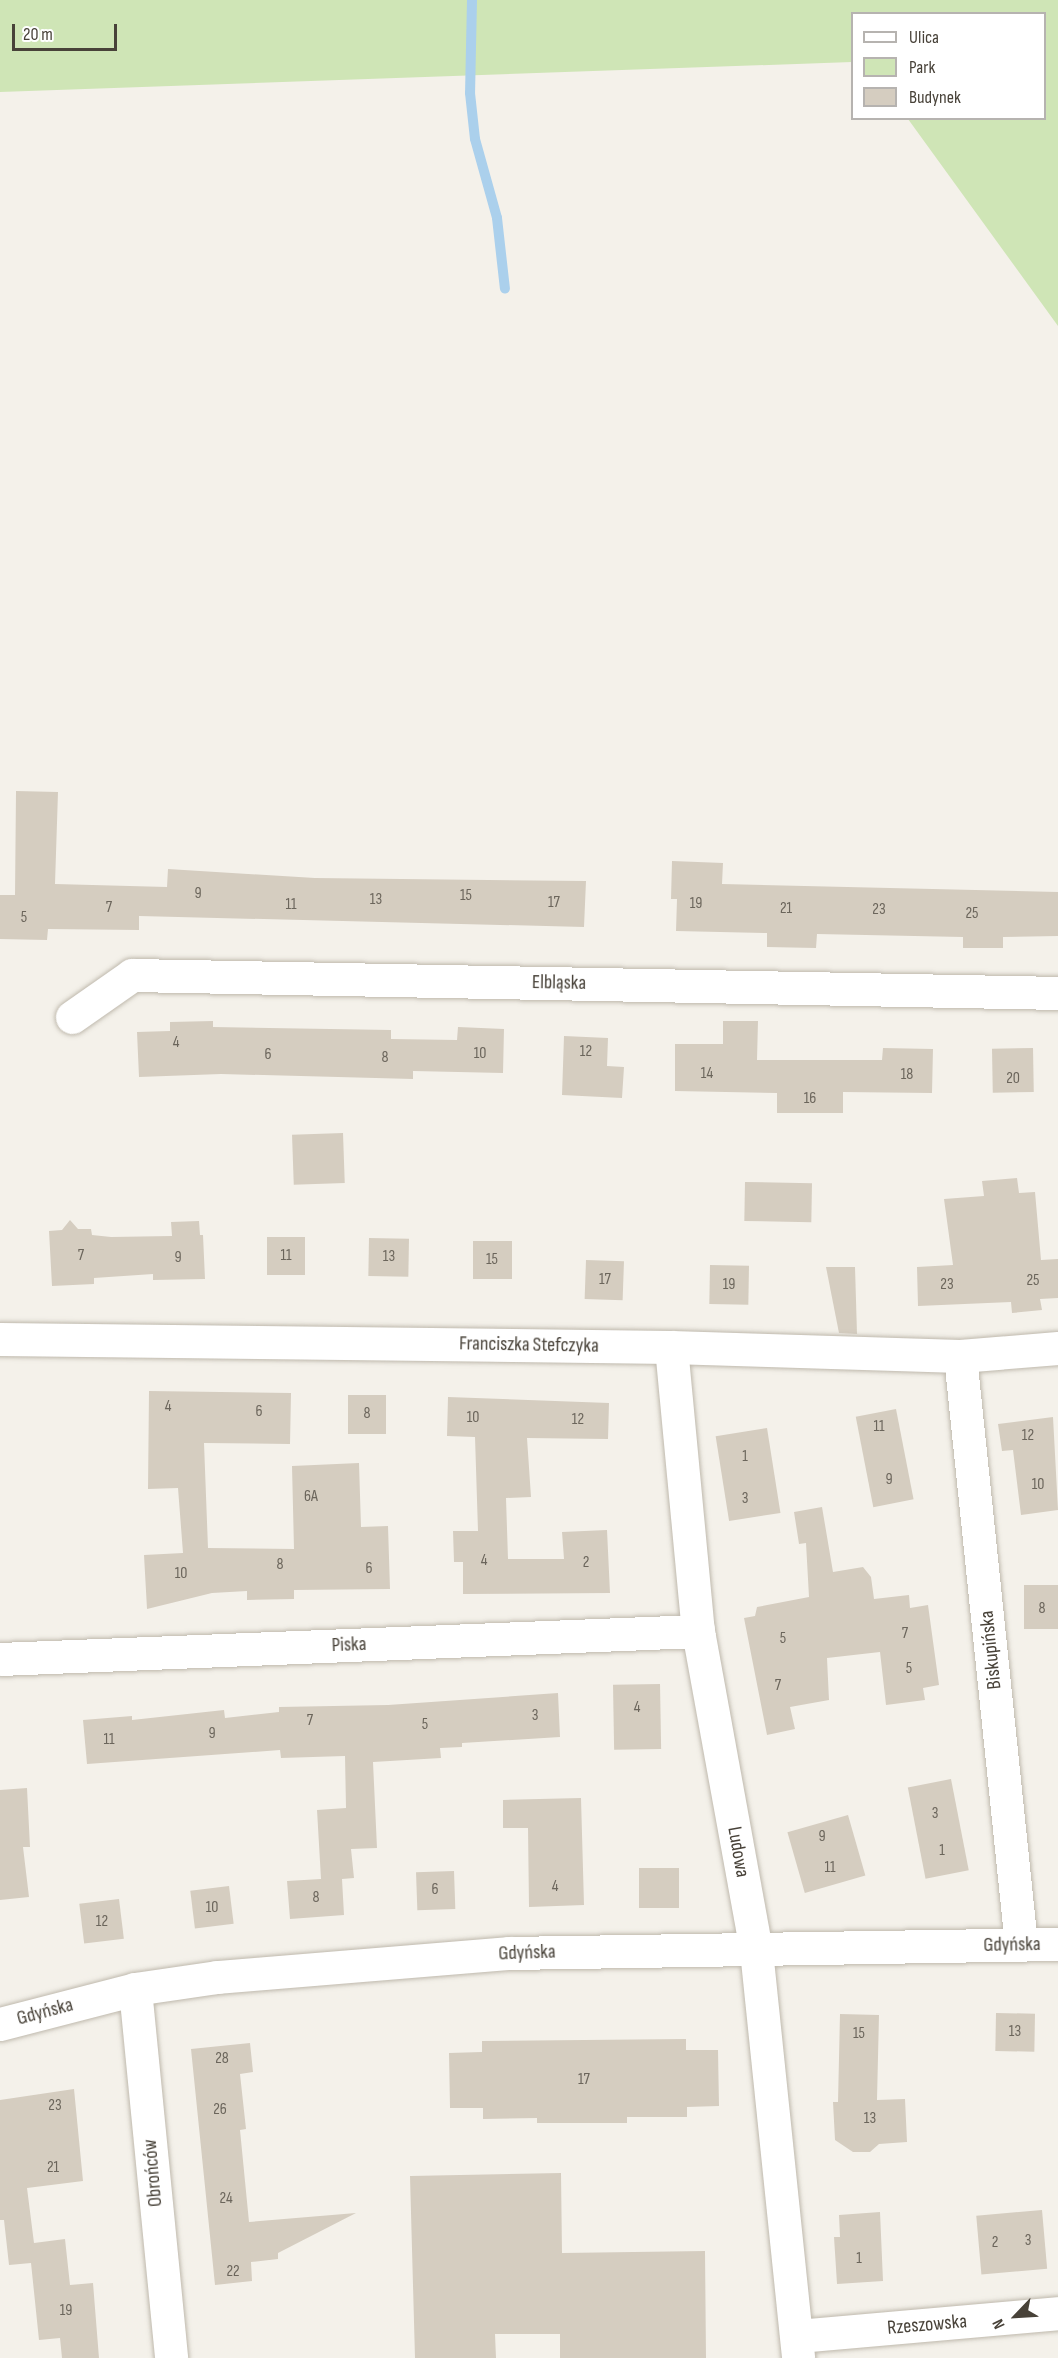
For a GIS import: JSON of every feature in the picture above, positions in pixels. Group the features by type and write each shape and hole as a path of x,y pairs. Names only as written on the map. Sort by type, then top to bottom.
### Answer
{"street":[{"name":"Elbląska","path":"72,1017 132,975 1058,993"},
{"name":"Franciszka Stefczyka","path":"0,1339 671,1347 960,1356 1058,1348"},
{"name":"Ludowa","path":"671,1347 698,1631 756,1950 797,2347"},
{"name":"Biskupińska","path":"960,1356 1021,1944"},
{"name":"Piska","path":"0,1659 698,1631"},
{"name":"Gdyńska","path":"0,2024 135,1989 217,1977 509,1953 1058,1944"},
{"name":"Obrońców","path":"135,1989 171,2358"},
{"name":"Rzeszowska","path":"797,2347 1058,2313"}],"green space":[{"path":"0,0 1058,0 1058,326 909,120 1046,120 1046,12 851,12 851,62 0,92"}],"building":[{"path":"16,791 58,792 55,884 167,887 168,869 315,878 586,881 584,927 139,916 139,930 48,929 47,940 0,939 0,895 15,895"},
{"path":"672,861 723,863 722,884 1058,892 1058,936 1003,937 1003,948 963,948 963,937 817,934 816,948 767,947 767,933 676,931 677,899 671,899"},
{"path":"213,1021 213,1027 391,1030 391,1039 457,1040 458,1027 504,1029 503,1073 413,1071 413,1079 221,1074 139,1077 137,1032 170,1031 170,1022"},
{"path":"723,1021 758,1021 757,1060 882,1060 883,1048 933,1049 932,1093 843,1092 843,1113 777,1113 777,1093 675,1091 675,1044 723,1044"},
{"path":"564,1036 608,1038 607,1066 624,1067 622,1098 562,1095"},
{"path":"1033,1048 1034,1092 993,1093 992,1049"},
{"path":"343,1133 345,1183 294,1185 292,1135"},
{"path":"1017,1178 1019,1193 1035,1192 1041,1260 1058,1259 1058,1298 1040,1299 1042,1310 1012,1313 1011,1302 918,1306 917,1267 953,1265 944,1199 984,1196 982,1181"},
{"path":"745,1182 812,1183 811,1222 744,1221"},
{"path":"70,1220 78,1229 91,1229 92,1235 111,1237 172,1236 171,1222 199,1221 200,1235 203,1235 205,1279 153,1280 153,1274 94,1278 94,1284 52,1286 49,1231 62,1230"},
{"path":"267,1237 305,1237 305,1275 267,1275"},
{"path":"369,1238 409,1239 408,1277 368,1276"},
{"path":"473,1241 512,1241 512,1279 473,1279"},
{"path":"586,1260 624,1261 623,1300 585,1299"},
{"path":"710,1265 749,1266 748,1305 709,1304"},
{"path":"826,1267 855,1267 857,1334 839,1333"},
{"path":"149,1391 291,1393 290,1444 204,1443 208,1548 294,1549 292,1466 359,1463 361,1527 388,1526 390,1589 294,1590 294,1599 247,1600 247,1591 212,1593 147,1609 144,1555 183,1553 178,1488 148,1489"},
{"path":"348,1395 386,1395 386,1434 348,1434"},
{"path":"448,1397 609,1403 608,1439 527,1438 531,1497 506,1498 508,1559 564,1559 562,1532 607,1530 610,1593 463,1594 463,1562 454,1562 453,1531 478,1531 475,1437 447,1436"},
{"path":"896,1409 914,1499 873,1507 856,1417"},
{"path":"1053,1417 1058,1510 1021,1515 1013,1450 1002,1451 998,1424"},
{"path":"767,1428 780,1513 729,1521 716,1436"},
{"path":"822,1507 833,1572 863,1567 871,1577 874,1599 909,1595 910,1608 928,1605 939,1685 923,1688 925,1700 886,1705 880,1652 827,1658 829,1700 790,1707 795,1729 767,1735 744,1618 755,1616 757,1607 809,1597 806,1543 799,1544 794,1512"},
{"path":"1024,1585 1058,1585 1058,1629 1024,1629"},
{"path":"660,1684 661,1749 614,1750 613,1685"},
{"path":"558,1693 560,1737 462,1743 462,1747 440,1748 441,1758 373,1762 377,1848 351,1849 354,1878 342,1879 344,1915 290,1919 287,1881 321,1879 317,1810 346,1808 345,1756 281,1758 280,1750 87,1764 83,1720 132,1716 132,1720 224,1710 225,1718 279,1712 279,1707 388,1705"},
{"path":"951,1779 969,1870 926,1879 908,1787"},
{"path":"27,1788 30,1847 23,1847 29,1897 0,1900 0,1790"},
{"path":"581,1798 584,1905 529,1907 528,1828 503,1828 503,1800"},
{"path":"848,1815 865,1876 805,1893 787,1832"},
{"path":"639,1868 679,1868 679,1908 639,1908"},
{"path":"454,1871 455,1909 417,1910 416,1872"},
{"path":"229,1886 234,1924 195,1928 190,1891"},
{"path":"119,1899 124,1939 84,1944 79,1904"},
{"path":"996,2013 1035,2014 1034,2052 995,2051"},
{"path":"840,2014 879,2015 877,2100 905,2099 907,2142 879,2144 870,2152 853,2152 835,2140 833,2102 838,2102"},
{"path":"686,2039 686,2050 718,2050 719,2106 687,2107 687,2117 627,2117 627,2123 537,2123 537,2118 483,2119 483,2108 450,2108 449,2053 482,2052 482,2041"},
{"path":"250,2043 253,2072 240,2074 246,2129 240,2130 249,2222 356,2213 278,2253 278,2259 251,2262 252,2281 215,2285 191,2049"},
{"path":"74,2089 83,2181 27,2188 34,2243 65,2239 70,2285 93,2283 99,2358 62,2358 60,2338 39,2340 31,2263 9,2265 4,2220 0,2220 0,2100"},
{"path":"561,2173 562,2253 705,2251 706,2358 560,2358 560,2334 495,2334 496,2358 415,2358 410,2176"},
{"path":"1042,2210 1047,2269 981,2275 976,2216"},
{"path":"880,2212 883,2281 837,2284 834,2237 840,2237 839,2215"}],"waterway":[{"path":"472,0 470,93 475,139 497,218 505,289"}]}
